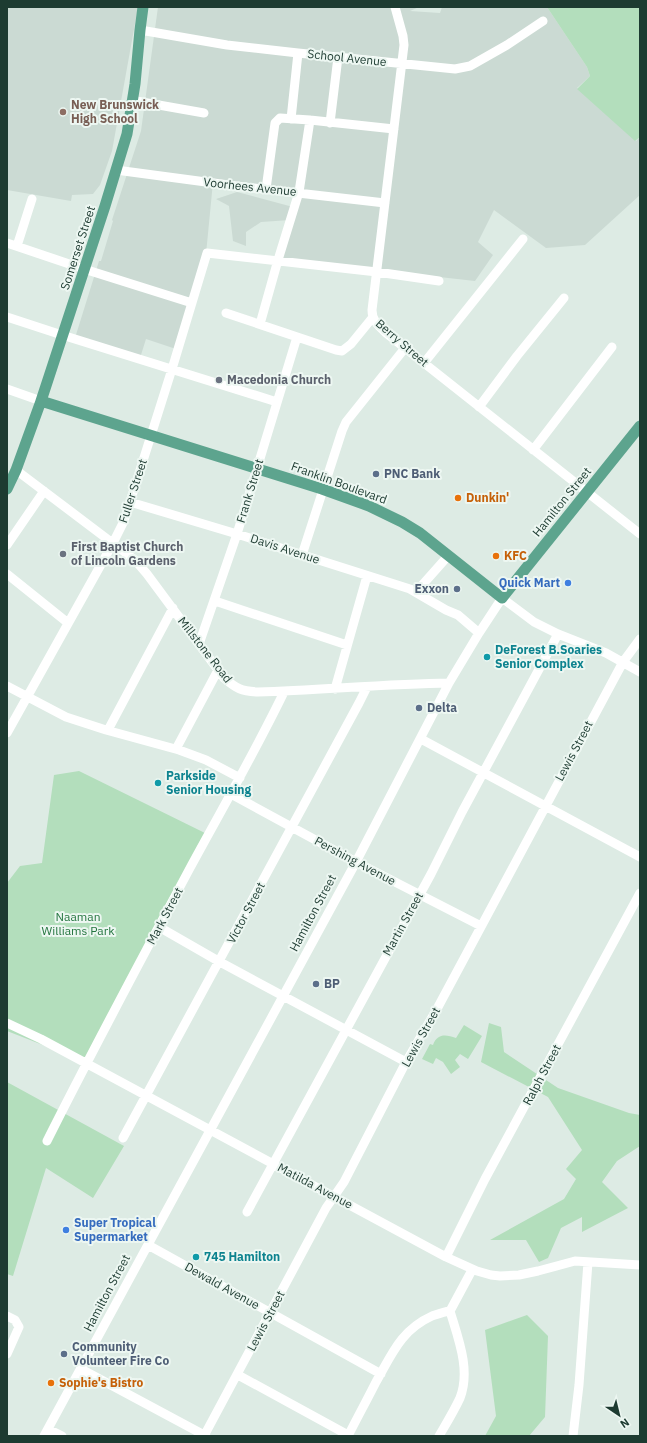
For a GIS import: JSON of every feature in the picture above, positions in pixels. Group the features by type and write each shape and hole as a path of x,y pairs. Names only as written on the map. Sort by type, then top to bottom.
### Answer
{"main road":[{"name":"Somerset Street","path":"7,489 16,470 41,401 127,134 133,99 143,7"},
{"name":"Franklin Boulevard","path":"41,401 322,489 369,506 402,522 420,534 502,598"},
{"name":"Hamilton Street","path":"502,598 640,426"}],"street":[{"name":"Berry Street","path":"395,7 403,36 402,64 376,272 372,310 373,318 377,324 405,348 640,534"},
{"name":"School Avenue","path":"140,30 227,45 455,69 470,66 507,46 543,22"},
{"path":"291,119 298,53"},
{"path":"330,123 338,57"},
{"path":"133,99 136,101 204,113"},
{"path":"266,189 275,122 280,118 394,129"},
{"path":"260,324 299,192 310,120"},
{"name":"Voorhees Avenue","path":"116,170 385,203"},
{"path":"17,246 32,199"},
{"path":"424,363 523,239"},
{"path":"7,243 192,303"},
{"name":"Fuller Street","path":"7,734 124,521 207,253 278,260"},
{"path":"278,260 438,281"},
{"path":"479,407 517,356 564,298"},
{"path":"226,313 342,351 351,344 373,318"},
{"path":"7,317 62,336 277,402"},
{"name":"Frank Street","path":"199,644 237,534 297,337"},
{"path":"534,450 612,347"},
{"path":"302,555 337,442 346,422 405,348"},
{"path":"7,389 41,401"},
{"name":"Millstone Road","path":"16,470 135,560 173,608 224,678 236,689 246,692 284,692 401,684 449,683"},
{"path":"7,545 44,491"},
{"name":"Davis Avenue","path":"130,502 237,534 416,592 446,610 458,615 479,633"},
{"path":"416,592 448,556"},
{"path":"7,574 68,623"},
{"path":"335,689 367,576"},
{"name":"Hamilton Street","path":"46,1432 356,862 449,683 502,598"},
{"name":"Franklin Boulevard","path":"502,598 534,622 558,634 606,652 640,672"},
{"path":"215,601 347,645"},
{"path":"108,730 173,608"},
{"name":"Martin Street","path":"247,1212 419,895 483,772 558,634"},
{"name":"Lewis Street","path":"205,1436 326,1208 344,1182 406,1062 438,1007 622,662 640,639"},
{"path":"176,749 218,670"},
{"path":"7,686 66,717 176,749 206,760 240,778"},
{"name":"Victor Street","path":"122,1138 220,962 360,702 367,686"},
{"name":"Mark Street","path":"47,1141 86,1063 240,778 284,692"},
{"path":"420,739 640,856"},
{"name":"Pershing Avenue","path":"231,794 356,862 481,926"},
{"name":"Ralph Street","path":"446,1257 485,1179 640,893"},
{"path":"159,927 220,962 406,1062"},
{"name":"Matilda Avenue","path":"7,1024 41,1039 147,1095 472,1270 491,1275 519,1275 574,1261 640,1265"},
{"name":"Dewald Avenue","path":"148,1245 381,1374"},
{"path":"572,1436 579,1385 588,1262"},
{"path":"439,1436 460,1398 465,1374 462,1354 450,1311 472,1270"},
{"path":"238,1375 348,1435 394,1349 406,1333 424,1320 443,1312 450,1311"},
{"path":"7,1316 18,1323 18,1331 7,1354"},
{"path":"81,1369 205,1436"},
{"path":"46,1432 62,1436"}],"shaded area":[{"name":"New Brunswick High School","path":"7,7 138,7 112,151 100,185 93,194 72,195 71,201 7,190"},
{"path":"158,7 419,7 410,11 440,13 442,7 547,7 587,67 590,76 577,88 636,141 640,137 640,195 585,245 546,248 494,210 478,242 493,255 475,281 279,259 290,220 261,222 246,232 246,246 233,241 229,206 216,199 237,192 293,207 297,193 213,182 206,254 179,350 146,339 140,358 75,338 99,261 101,261 113,221 112,220 141,131"}],"green space":[{"path":"547,7 640,7 640,137 635,141 577,89 590,76 587,67"},
{"name":"Naaman Williams Park","path":"79,771 207,834 84,1061 7,1031 7,883 20,866 42,863 54,775"},
{"path":"489,1023 501,1027 504,1052 558,1088 629,1113 640,1115 640,1146 617,1161 602,1182 628,1208 582,1232 582,1217 561,1228 548,1258 539,1262 526,1240 490,1240 564,1199 576,1179 566,1169 582,1150 548,1097 481,1062"},
{"path":"464,1025 482,1036 468,1059 460,1054 455,1060 460,1067 451,1074 443,1062 436,1058 433,1064 422,1059 430,1044 433,1045 439,1037 442,1036 456,1038"},
{"path":"7,1082 124,1146 93,1198 46,1168 13,1276 7,1274"},
{"path":"527,1315 548,1336 545,1417 529,1436 485,1436 496,1416 485,1330"}],"place":[{"name":"New Brunswick High School","path":"63,112"},
{"name":"Macedonia Church","path":"219,380"},
{"name":"PNC Bank","path":"376,474"},
{"name":"Dunkin'","path":"458,498"},
{"name":"First Baptist Church of Lincoln Gardens","path":"63,554"},
{"name":"KFC","path":"496,556"},
{"name":"Quick Mart","path":"568,583"},
{"name":"Exxon","path":"457,589"},
{"name":"DeForest B.Soaries Senior Complex","path":"487,657"},
{"name":"Delta","path":"419,708"},
{"name":"Parkside Senior Housing","path":"158,783"},
{"name":"BP","path":"316,984"},
{"name":"Super Tropical Supermarket","path":"66,1230"},
{"name":"745 Hamilton","path":"196,1257"},
{"name":"Community Volunteer Fire Co","path":"64,1354"},
{"name":"Sophie's Bistro","path":"51,1383"}]}
